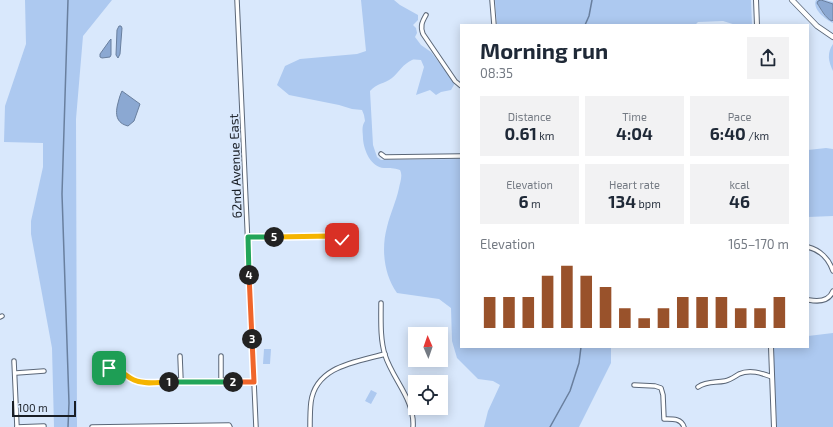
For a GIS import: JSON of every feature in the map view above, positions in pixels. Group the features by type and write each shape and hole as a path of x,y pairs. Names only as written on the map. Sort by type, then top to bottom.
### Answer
{"main road":[{"path":"792,0 817,26 833,37"}],"street":[{"name":"62nd Avenue East","path":"237,0 256,427"},
{"path":"492,0 494,24"},
{"path":"756,0 757,24"},
{"path":"426,15 422,23 422,34 455,81 460,85"},
{"path":"381,154 385,157 460,156"},
{"path":"248,237 332,236 342,240"},
{"path":"809,248 822,254 833,271"},
{"path":"809,300 824,300 831,296 833,291"},
{"path":"381,303 382,333 385,354 390,368 410,404 413,420 412,427"},
{"path":"771,348 774,427"},
{"path":"310,427 312,399 315,390 325,375 339,367 385,354"},
{"path":"180,356 181,381"},
{"path":"221,356 221,381"},
{"path":"14,361 16,373 17,427 44,426"},
{"path":"98,367 119,370 138,382 254,382"},
{"path":"16,373 44,371"},
{"path":"698,387 707,382 727,381 741,373 748,371 758,372 772,377"},
{"path":"634,385 655,386 661,388 663,395 664,419 682,422 684,427"},
{"path":"92,427 229,426"}],"shaded area":[{"path":"25,0 112,0 83,36 76,119 77,427 54,427 52,348 31,234 31,221 43,167 43,143 4,142 5,106 26,44"},
{"path":"361,0 394,0 418,15 418,20 413,25 416,28 417,33 415,37 421,45 431,52 455,83 451,90 441,92 436,95 430,90 416,95 424,67 421,60 412,60 392,78 375,86 370,91 373,145 377,157 381,160 460,159 460,348 611,348 611,363 579,427 484,427 488,411 500,385 493,381 478,379 457,358 452,341 451,308 439,299 397,293 389,278 385,262 384,244 388,222 401,181 400,170 379,167 369,158 363,139 363,127 365,121 362,110 289,95 277,85 285,66 300,59 357,54 366,51"},
{"path":"495,0 751,0 752,24 733,24 723,21 698,22 696,24 497,24"},
{"path":"816,0 821,0 817,3 823,14 830,20 833,20 833,23 826,19 818,10 815,3"},
{"path":"821,0 833,2 833,4"},
{"path":"821,0 833,4 832,21 825,16 817,3"},
{"path":"119,26 122,28 120,54 118,58 116,55 117,30"},
{"path":"111,39 110,57 100,57 100,54"},
{"path":"833,44 833,71 829,57"},
{"path":"122,91 140,104 134,121 128,126 121,123 117,118 117,107"},
{"path":"826,148 833,149 833,216 809,217 809,150"},
{"path":"833,333 833,427 777,427 773,348 809,348 809,336"},
{"path":"264,349 271,349 270,364 263,364"},
{"path":"371,390 377,393 371,404 365,401"}],"waterway":[{"path":"68,0 62,194 69,403 68,427"},
{"path":"585,24 589,16 592,0"},
{"path":"550,427 570,391 579,363 581,348"}],"route":[{"path":"109,368 122,371 138,382 254,382 248,237 332,236 342,240"}]}
